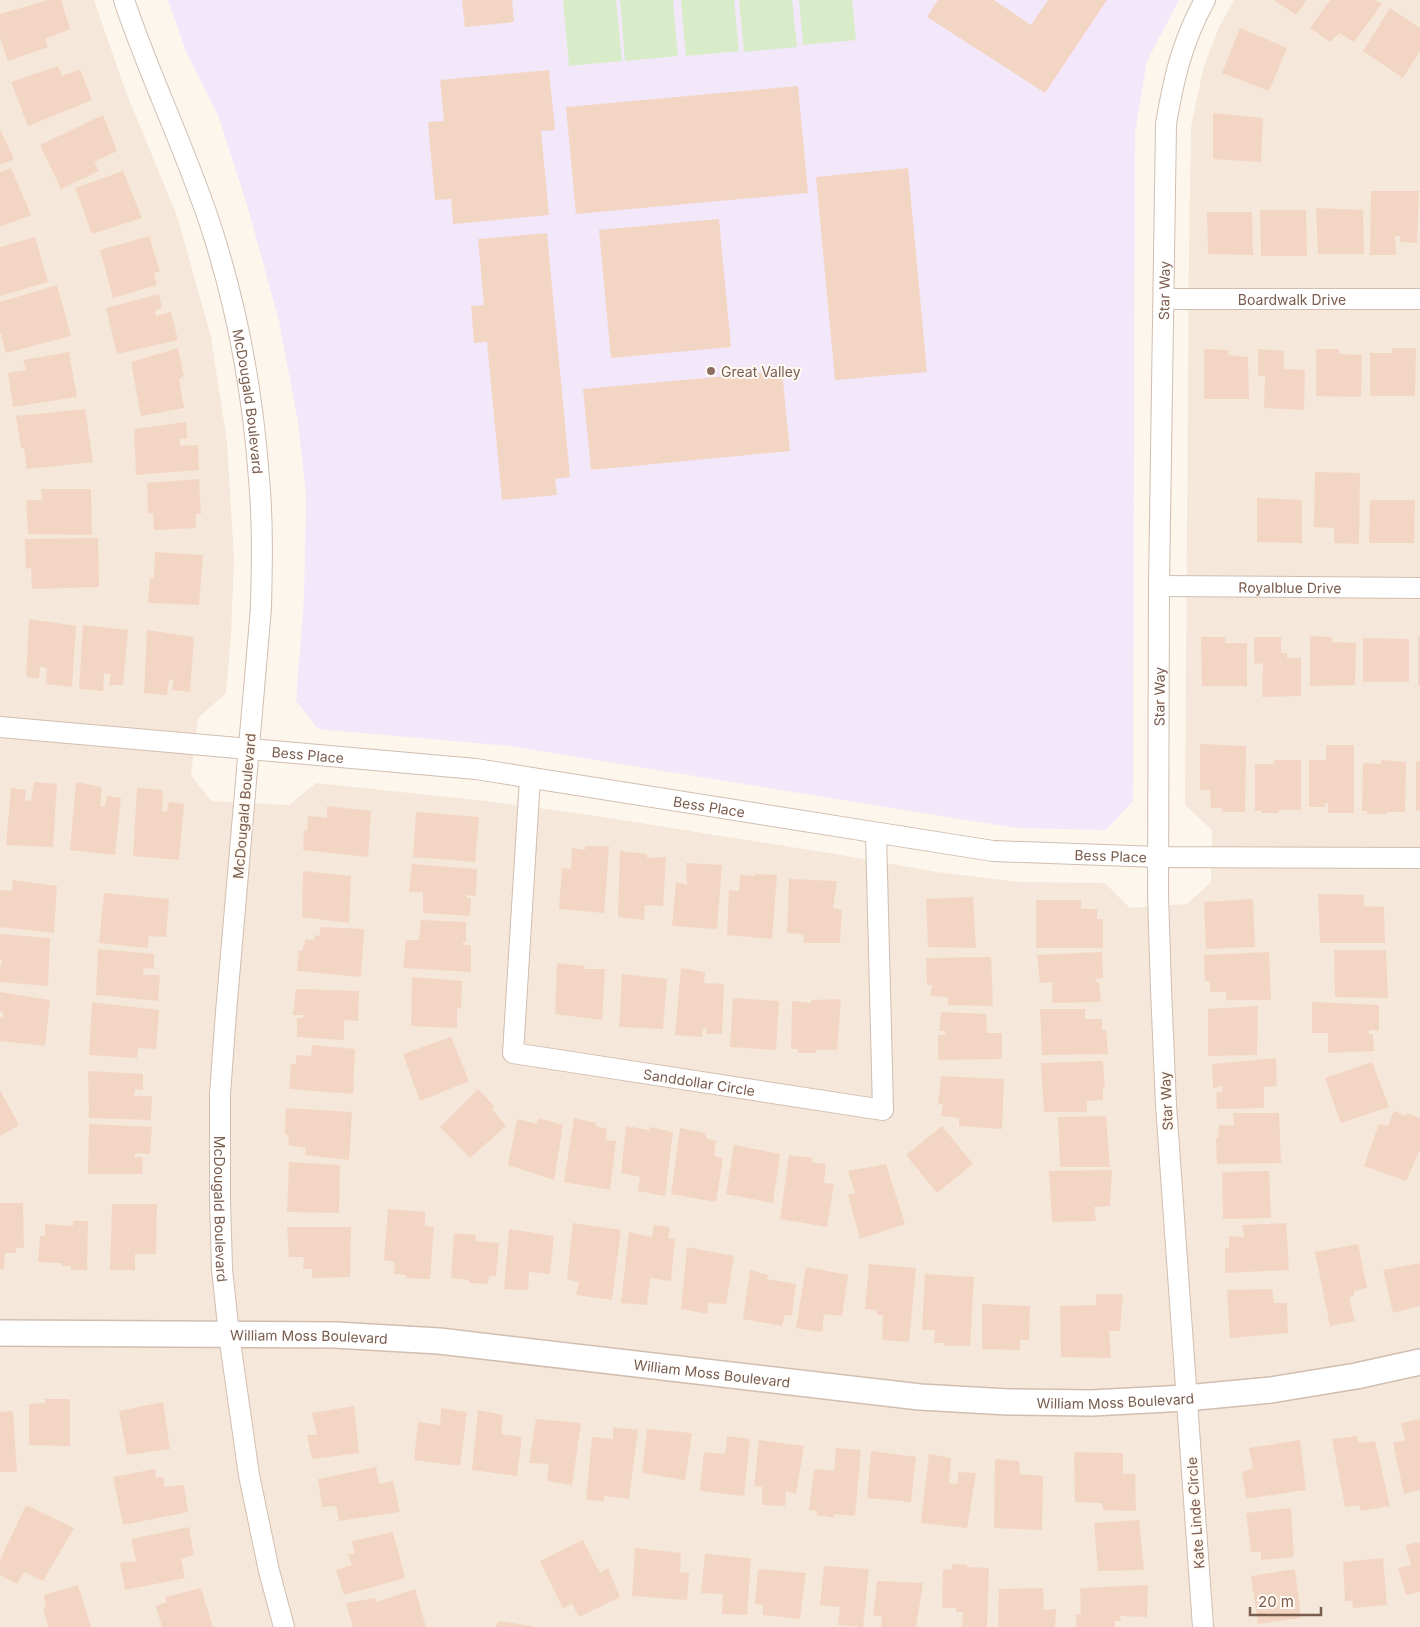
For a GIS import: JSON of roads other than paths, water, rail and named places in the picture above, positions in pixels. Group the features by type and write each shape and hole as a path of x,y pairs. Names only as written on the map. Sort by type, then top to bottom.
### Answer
{"street":[{"name":"McDougald Boulevard","path":"124,0 139,44 191,170 212,230 230,291 245,363 256,445 262,544 261,608 220,1094 220,1199 222,1269 229,1335 249,1476 269,1571 284,1627"},
{"name":"Star Way","path":"1186,1398 1166,1105 1158,858 1166,124 1172,85 1182,51 1194,20 1205,0"},
{"name":"Boardwalk Drive","path":"1164,300 1420,299"},
{"name":"Royalblue Drive","path":"1160,586 1420,588"},
{"name":"Bess Place","path":"0,727 476,770 993,851 1158,858 1420,858"},
{"name":"Sanddollar Circle","path":"530,778 513,1053 883,1110 876,833"},
{"name":"William Moss Boulevard","path":"0,1333 335,1335 439,1341 920,1397 1008,1402 1092,1403 1186,1398 1279,1388 1356,1376 1420,1362"},
{"name":"Kate Linde Circle","path":"1186,1398 1203,1627"}],"place":[{"name":"Great Valley","path":"711,371"}]}
